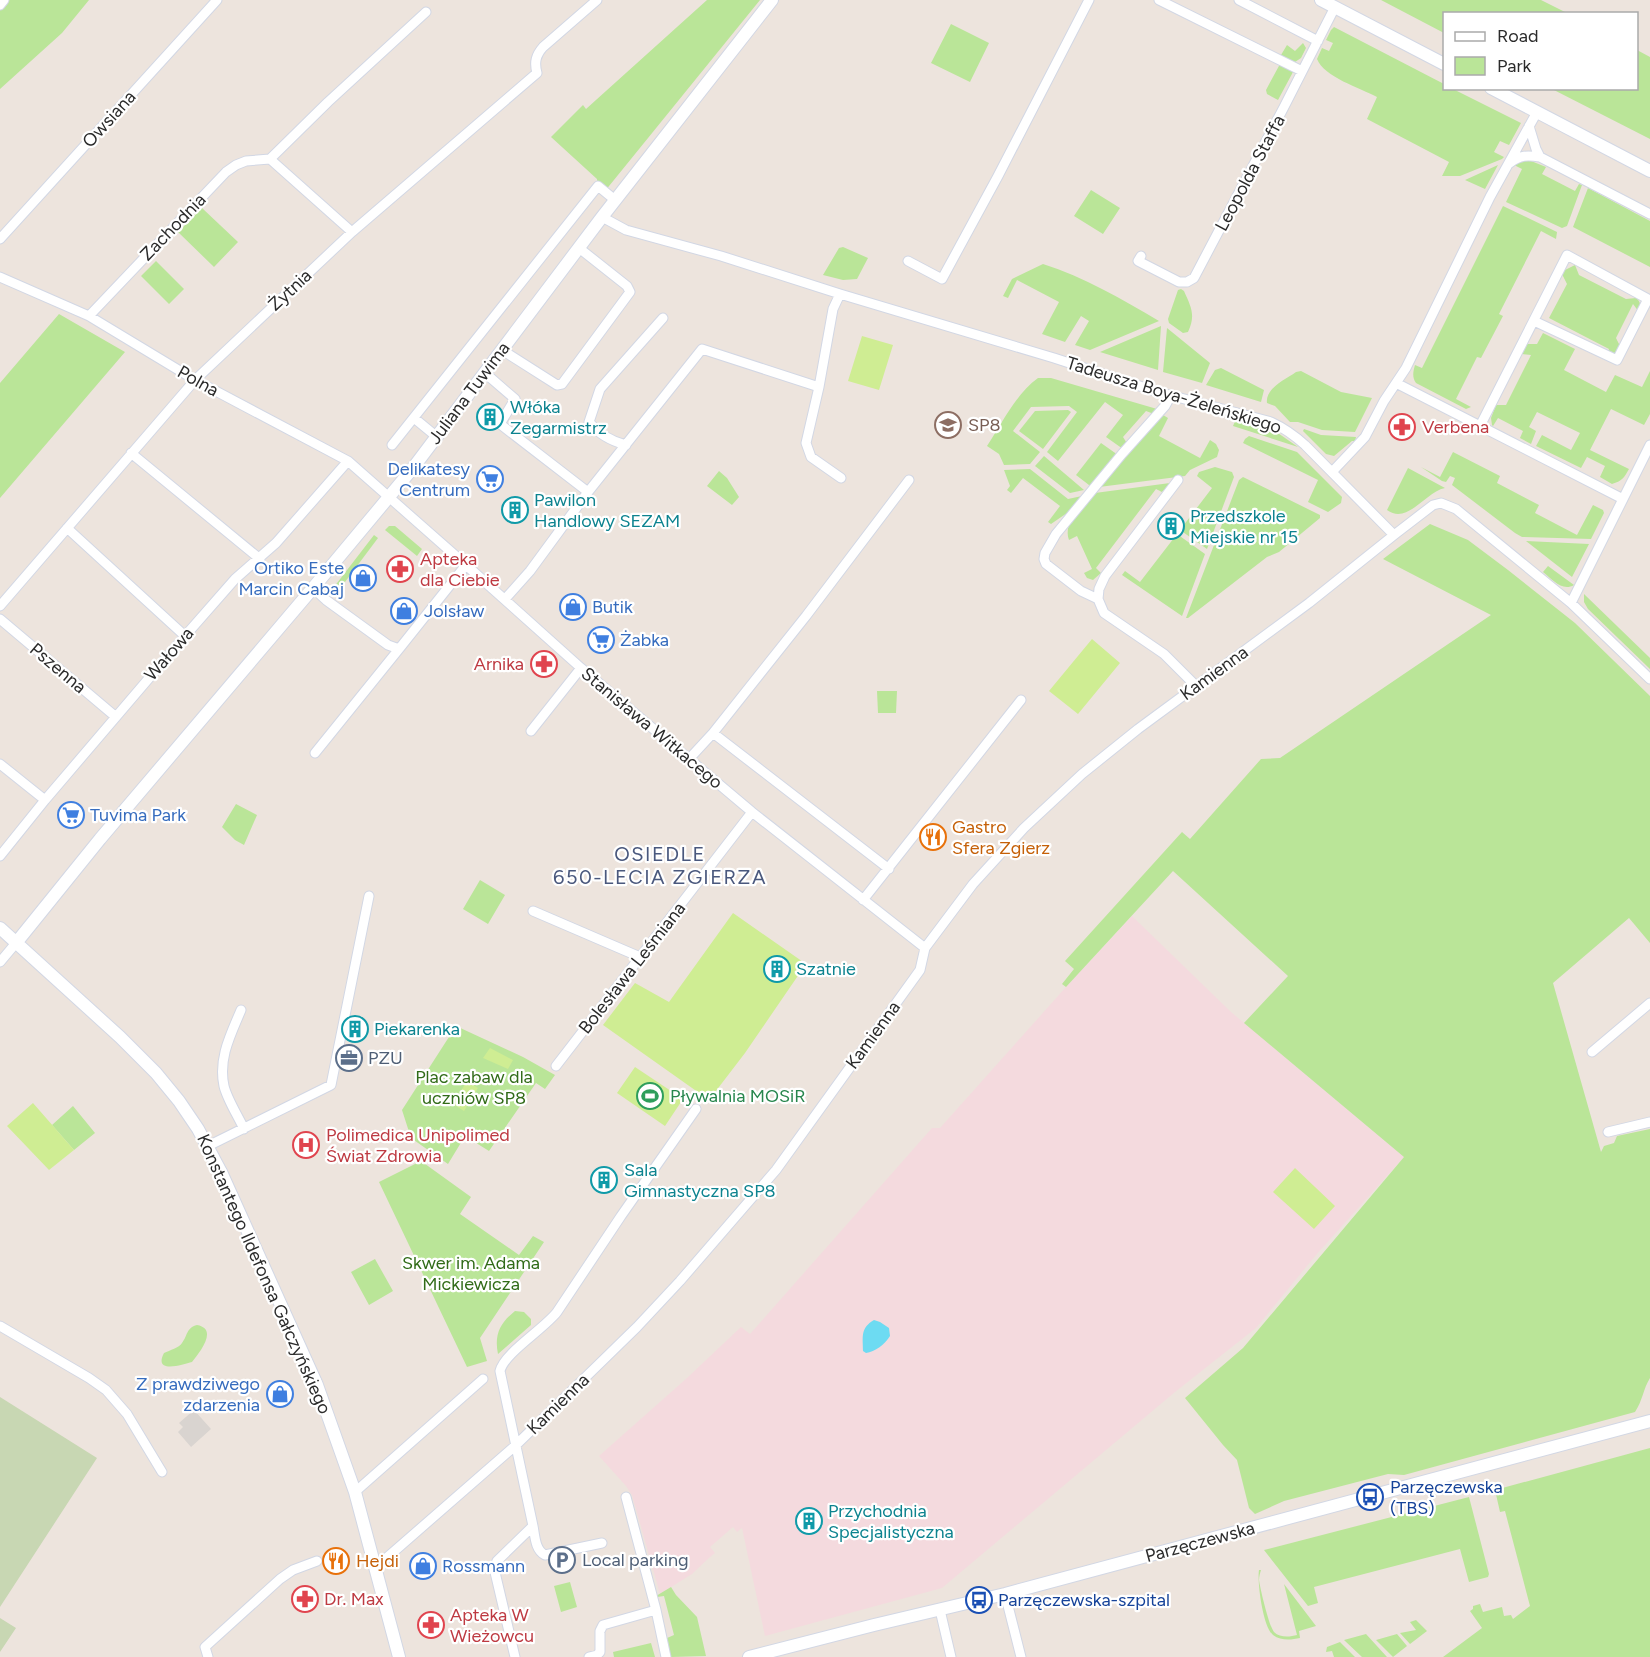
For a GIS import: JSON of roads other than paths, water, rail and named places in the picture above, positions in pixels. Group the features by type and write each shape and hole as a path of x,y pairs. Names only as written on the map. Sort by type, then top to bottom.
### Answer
{"street":[{"path":"0,5 4,0"},
{"name":"Owsiana","path":"0,238 217,0"},
{"name":"Żytnia","path":"0,606 195,380 352,232 537,73 535,60 538,52 597,0"},
{"name":"Juliana Tuwima","path":"16,943 100,839 389,498 615,200 772,0"},
{"path":"908,261 942,279 1089,0"},
{"path":"1159,0 1302,71"},
{"path":"1239,0 1318,41"},
{"path":"1321,0 1443,63"},
{"name":"Leopolda Staffa","path":"1141,256 1138,261 1179,282 1187,282 1194,278 1335,7"},
{"path":"352,232 270,159 426,12"},
{"path":"1495,90 1650,171"},
{"path":"1332,472 1365,437 1384,401 1406,368 1508,164 1537,112"},
{"path":"1529,126 1540,157"},
{"path":"1508,164 1519,156 1540,157 1650,214"},
{"name":"Zachodnia","path":"89,316 226,172 246,161 270,159"},
{"path":"392,445 597,186 615,200"},
{"name":"Tadeusza Boya-Żeleńskiego","path":"602,217 626,230 720,256 1171,395 1271,422 1298,439 1394,535"},
{"path":"502,350 557,385 562,384 630,292 627,286 579,248"},
{"path":"1480,426 1533,321 1567,255 1648,299 1617,360 1533,321"},
{"name":"Polna","path":"0,277 89,316 195,380 348,461 389,498"},
{"path":"840,294 833,309 806,443 811,457 841,478"},
{"path":"626,445 610,441 594,429 589,422 600,389 663,318"},
{"path":"505,599 530,571 588,492 702,349 819,387"},
{"path":"484,373 515,399 500,424 588,492"},
{"path":"1396,383 1623,499"},
{"path":"1098,599 1081,591 1046,564 1045,553 1056,534 1165,406 1171,395"},
{"path":"414,418 437,436"},
{"path":"1571,603 1650,445"},
{"path":"131,453 260,559"},
{"name":"Wałowa","path":"0,856 45,800 235,579 276,543 348,461"},
{"path":"689,759 713,733 806,616 909,480"},
{"path":"1178,480 1105,576 1098,599 1104,613 1164,654 1196,686"},
{"name":"Stanisława Witkacego","path":"389,498 581,668 752,812 925,948"},
{"path":"1394,535 1433,505 1441,503 1456,509 1571,603 1650,679"},
{"path":"67,528 185,636"},
{"name":"Kamienna","path":"375,1568 516,1445 666,1297 776,1170 920,970 925,948 973,884 1024,828 1092,766 1138,729 1309,603 1394,535"},
{"path":"315,753 466,565"},
{"path":"313,588 388,645 399,649"},
{"name":"Pszenna","path":"0,619 116,717"},
{"path":"531,731 581,668"},
{"path":"863,900 1021,700"},
{"path":"713,733 889,869"},
{"path":"0,764 45,800"},
{"name":"Bolesława Leśmiana","path":"556,1066 752,812"},
{"path":"208,1146 332,1085 369,896"},
{"path":"533,911 640,957"},
{"name":"Konstantego Ildefonsa Gałczyńskiego","path":"0,928 120,1037 156,1073 180,1101 208,1146 317,1385 355,1492 399,1657"},
{"path":"0,962 16,943"},
{"path":"1592,1052 1650,1003"},
{"path":"241,1010 228,1039 222,1066 224,1088 244,1129"},
{"path":"602,1543 545,1555 538,1548 500,1367 557,1312 696,1109"},
{"path":"1608,1132 1650,1122"},
{"path":"0,1326 106,1390 127,1414 162,1472"},
{"path":"355,1492 483,1379"},
{"name":"Parzęczewska","path":"749,1657 784,1653 874,1625 1005,1594 1650,1421"},
{"path":"626,1497 666,1657"},
{"path":"515,1657 494,1568 497,1562 533,1526"},
{"path":"208,1657 205,1647 280,1579 293,1570 317,1561"},
{"path":"1005,1594 1021,1657"},
{"path":"589,1657 600,1652 600,1631 603,1625 656,1610"},
{"path":"940,1610 951,1657"}],"water":[{"path":"874,1320 889,1328 890,1336 880,1347 866,1353 863,1351 863,1333 866,1326"}],"place":[{"name":"Włóka Zegarmistrz","path":"490,417"},
{"name":"SP8","path":"948,425"},
{"name":"Verbena","path":"1402,427"},
{"name":"Delikatesy Centrum","path":"490,479"},
{"name":"Pawilon Handlowy SEZAM","path":"515,510"},
{"name":"Przedszkole Miejskie nr 15","path":"1171,526"},
{"name":"Apteka dla Ciebie","path":"400,569"},
{"name":"Ortiko Este Marcin Cabaj","path":"363,578"},
{"name":"Butik","path":"573,607"},
{"name":"Jolsław","path":"404,611"},
{"name":"Żabka","path":"601,640"},
{"name":"Arnika","path":"544,664"},
{"name":"Tuvima Park","path":"71,815"},
{"name":"Gastro Sfera Zgierz","path":"933,837"},
{"name":"Szatnie","path":"777,969"},
{"name":"Piekarenka","path":"355,1029"},
{"name":"PZU","path":"349,1058"},
{"name":"Pływalnia MOSiR","path":"650,1096"},
{"name":"Polimedica Unipolimed Świat Zdrowia","path":"306,1145"},
{"name":"Sala Gimnastyczna SP8","path":"604,1180"},
{"name":"Z prawdziwego zdarzenia","path":"280,1394"},
{"name":"Parzęczewska (TBS)","path":"1370,1497"},
{"name":"Przychodnia Specjalistyczna","path":"809,1521"},
{"name":"Local parking","path":"562,1560"},
{"name":"Hejdi","path":"336,1561"},
{"name":"Rossmann","path":"423,1566"},
{"name":"Dr. Max","path":"305,1599"},
{"name":"Parzęczewska-szpital","path":"979,1600"},
{"name":"Apteka W Wieżowcu","path":"431,1625"}],"district":[{"name":"OSIEDLE 650-LECIA ZGIERZA","path":"660,866"}],"park label":[{"name":"Plac zabaw dla uczniów SP8","path":"474,1087"},
{"name":"Skwer im. Adama Mickiewicza","path":"471,1273"}]}
